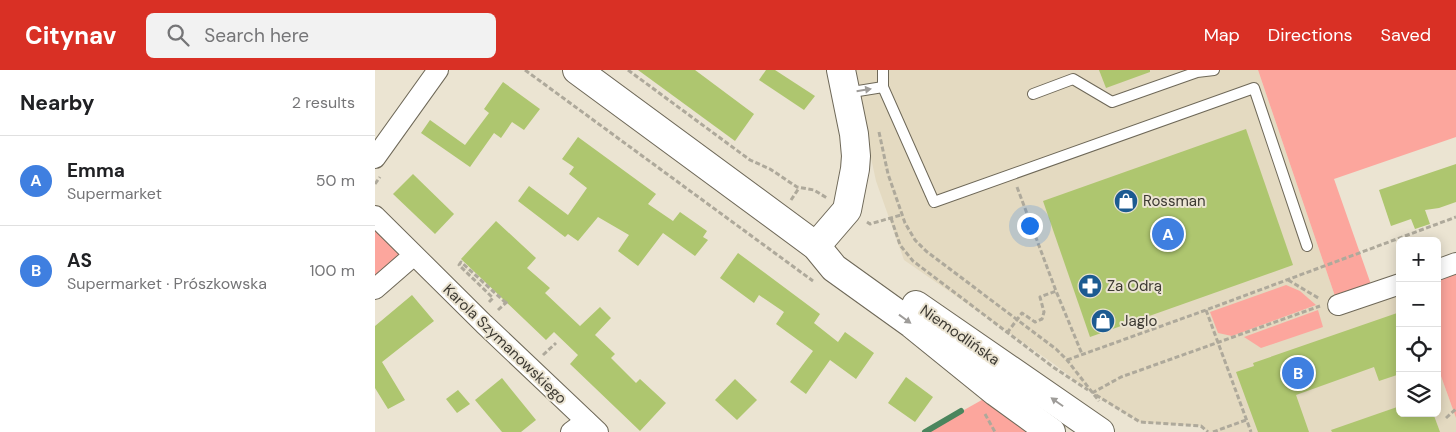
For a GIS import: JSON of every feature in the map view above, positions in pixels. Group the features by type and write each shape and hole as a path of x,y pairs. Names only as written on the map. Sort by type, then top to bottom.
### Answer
{"main road":[{"name":"Niemodlińska","path":"577,70 817,246 834,268 912,324 996,392 1051,432"},
{"path":"817,246 841,206 855,169 854,134 844,82"},
{"name":"Niemodlińska","path":"817,246 847,255 945,326 1101,419"}],"street":[{"path":"375,158 438,70"},
{"name":"Karola Szymanowskiego","path":"375,216 585,428"},
{"path":"375,289 413,256"},
{"path":"1338,306 1396,285"}],"lane":[{"path":"883,70 883,87 934,202 1254,88 1307,246"},
{"path":"1033,94 1073,79 1112,102 1197,72 1214,70"},
{"path":"844,82 883,87"}],"path":[{"path":"525,70 785,262"},
{"path":"629,70 750,160 770,169 799,188 819,192 870,224 901,215"},
{"path":"885,157 901,215 908,230 921,247 1056,349 1092,392 1101,419"},
{"path":"1013,174 1056,291 1082,354"},
{"path":"793,198 799,188"},
{"path":"1067,360 1456,217"},
{"path":"891,218 900,245 913,261 1053,367 1140,422 1201,426 1208,432"},
{"path":"760,244 763,239"},
{"path":"493,298 459,265 461,262 506,303"},
{"path":"1092,392 1121,377 1327,303 1287,280"},
{"path":"1007,333 1022,313 1035,322 1042,319 1045,312 1040,297 1056,291"},
{"path":"497,312 509,300"},
{"path":"1207,310 1251,432"},
{"path":"539,358 556,342"},
{"path":"1447,418 1456,409"},
{"path":"984,411 995,432"},
{"path":"1213,432 1246,420"}],"shaded area":[{"path":"852,70 1258,70 1338,305 1396,289 1396,417 1441,417 1441,376 1456,418 1456,432 1208,432 1201,426 1140,422 1092,393 1054,364 904,260 876,181"},
{"path":"1258,70 1456,70 1456,137 1334,179 1374,293 1338,305"},
{"path":"375,216 413,256 375,289"},
{"path":"1456,263 1456,418 1441,376 1441,269"},
{"path":"1286,285 1300,291 1316,305 1232,336 1218,333 1210,312"},
{"path":"1318,310 1323,327 1261,348 1244,337"},
{"path":"996,392 1052,432 925,432"}],"building":[{"path":"638,70 695,70 754,114 735,141"},
{"path":"766,70 775,70 815,96 804,110 759,80"},
{"path":"1099,70 1150,70 1150,72 1106,88"},
{"path":"503,82 540,109 524,130 512,122 501,138 494,133 470,167 421,133 430,120 465,145 489,113 484,109"},
{"path":"1246,129 1293,265 1090,337 1043,201"},
{"path":"578,137 656,194 648,204 673,221 680,212 707,231 703,237 708,240 695,256 663,233 638,266 618,251 629,235 598,217 578,241 568,234 565,237 518,201 529,186 568,215 587,188 569,174 574,167 562,159"},
{"path":"1456,164 1456,202 1439,208 1425,210 1430,224 1415,229 1411,219 1391,226 1379,190"},
{"path":"413,174 454,214 435,234 393,194"},
{"path":"496,221 536,258 527,268 550,288 545,293 580,326 600,307 611,318 595,335 615,354 611,358 636,383 640,379 666,403 640,431 570,364 578,355 554,332 546,340 461,259"},
{"path":"738,253 820,314 814,323 838,342 845,332 874,353 856,379 830,360 806,394 790,382 813,351 776,324 784,312 759,295 754,303 720,278"},
{"path":"412,295 434,321 382,362 405,400 388,409 375,388 375,326"},
{"path":"1396,313 1396,375 1379,381 1374,367 1296,395 1309,432 1258,432 1236,372 1254,366 1253,363"},
{"path":"906,377 933,397 915,422 888,403"},
{"path":"502,378 536,420 521,432 502,432 475,400"},
{"path":"735,379 757,400 737,420 715,400"},
{"path":"458,390 470,404 457,413 446,399"},
{"path":"1396,407 1396,417 1434,417 1440,432 1332,432 1331,430"}],"waterway":[{"path":"925,432 961,411"}],"place":[{"name":"Rossman","path":"1126,201"},
{"name":"Emma","path":"1168,234"},
{"name":"Za Odrą","path":"1090,286"},
{"name":"Jaglo","path":"1103,321"},
{"name":"AS","path":"1298,373"}]}
